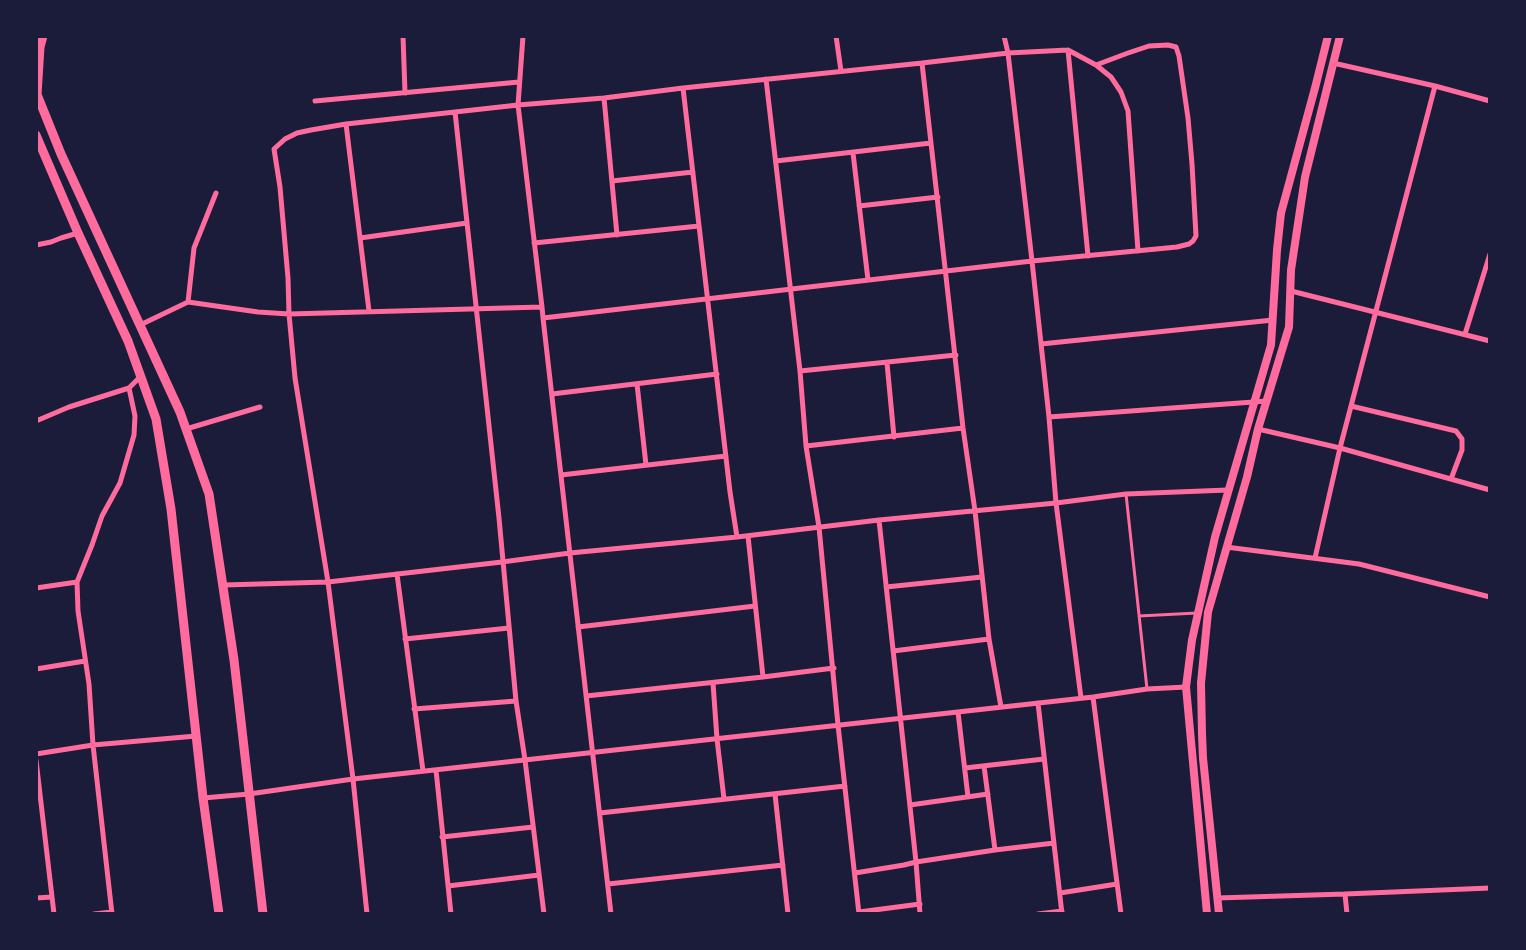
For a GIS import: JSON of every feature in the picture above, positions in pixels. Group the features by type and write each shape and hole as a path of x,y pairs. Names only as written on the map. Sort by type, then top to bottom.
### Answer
{"main road":[{"path":"43,36 40,47 37,93 60,154 180,412 209,494 234,660 263,914"},
{"path":"36,135 78,233 128,341 156,419 171,509 203,798 218,914"}],"street":[{"path":"403,36 405,93"},
{"path":"522,36 518,105 611,914"},
{"path":"836,36 841,71"},
{"path":"1004,36 1008,53 1032,261 1056,503 1081,698"},
{"path":"1207,914 1186,687 1192,640 1214,537 1271,345 1281,213 1316,88 1328,36"},
{"path":"1219,914 1203,758 1201,683 1208,612 1247,477 1258,429 1289,327 1294,240 1305,177 1340,36"},
{"path":"543,318 1032,261 1177,247 1189,244 1196,236 1188,118 1176,47 1168,45 1149,46 1096,65"},
{"path":"1068,50 1088,256"},
{"path":"367,914 353,779 328,582 295,378 281,196 274,149 285,139 296,133 346,124 518,105 604,98 1008,53 1068,50 1096,65 1111,77 1128,111 1138,251"},
{"path":"922,63 963,428 975,512 989,639 1001,707"},
{"path":"1333,63 1435,86 1490,101"},
{"path":"766,79 800,371 806,446 819,527 838,725 859,913 920,904"},
{"path":"315,101 519,82"},
{"path":"1315,558 1340,448 1435,86"},
{"path":"683,88 726,456 738,538"},
{"path":"604,98 617,234"},
{"path":"455,112 498,508 516,701 544,914"},
{"path":"346,124 369,311"},
{"path":"776,161 931,144"},
{"path":"853,153 868,280"},
{"path":"612,181 693,172"},
{"path":"188,302 194,248 216,193"},
{"path":"859,206 938,197"},
{"path":"360,238 467,223"},
{"path":"534,243 699,226"},
{"path":"36,245 78,233"},
{"path":"1465,334 1490,254"},
{"path":"1291,291 1490,341"},
{"path":"140,326 188,302 258,312 289,314 542,307"},
{"path":"1041,344 1273,320"},
{"path":"800,371 956,355"},
{"path":"886,362 894,437"},
{"path":"552,394 717,374"},
{"path":"36,421 88,400 129,388 141,376"},
{"path":"637,384 646,465"},
{"path":"94,914 112,913 93,744 89,684 78,611 77,582 102,516 120,483 128,460 134,435 135,416 129,388"},
{"path":"1049,418 1267,401"},
{"path":"1351,406 1456,431 1462,439 1462,450 1451,479"},
{"path":"186,429 260,407"},
{"path":"806,446 963,428"},
{"path":"1258,429 1340,448 1490,490"},
{"path":"561,475 726,456"},
{"path":"224,585 328,582 570,553 738,538 880,520 975,512 1126,494 1228,490"},
{"path":"880,520 920,914"},
{"path":"748,536 763,677"},
{"path":"1226,547 1359,564 1490,597"},
{"path":"397,574 423,771"},
{"path":"886,587 982,577"},
{"path":"36,588 77,582"},
{"path":"578,627 755,606"},
{"path":"405,640 509,628"},
{"path":"893,651 989,639"},
{"path":"36,669 85,661"},
{"path":"586,696 834,668"},
{"path":"713,683 724,799"},
{"path":"203,798 249,794 423,771 1093,697 1147,689 1186,687"},
{"path":"1093,697 1121,914"},
{"path":"414,709 516,701"},
{"path":"1038,703 1062,912 1038,914"},
{"path":"958,712 968,797"},
{"path":"36,754 93,744 196,736"},
{"path":"965,768 1044,759"},
{"path":"36,760 54,914"},
{"path":"984,766 995,850"},
{"path":"436,770 451,914"},
{"path":"600,813 845,786"},
{"path":"774,794 788,914"},
{"path":"910,805 988,794"},
{"path":"442,837 533,827"},
{"path":"855,873 995,850 1054,843"},
{"path":"608,884 783,865"},
{"path":"448,886 539,875"},
{"path":"1060,893 1117,884"},
{"path":"1217,898 1490,888"},
{"path":"1345,894 1346,914"},
{"path":"36,898 52,897"}],"lane":[{"path":"1126,494 1147,689"},
{"path":"1139,616 1198,613"}]}
